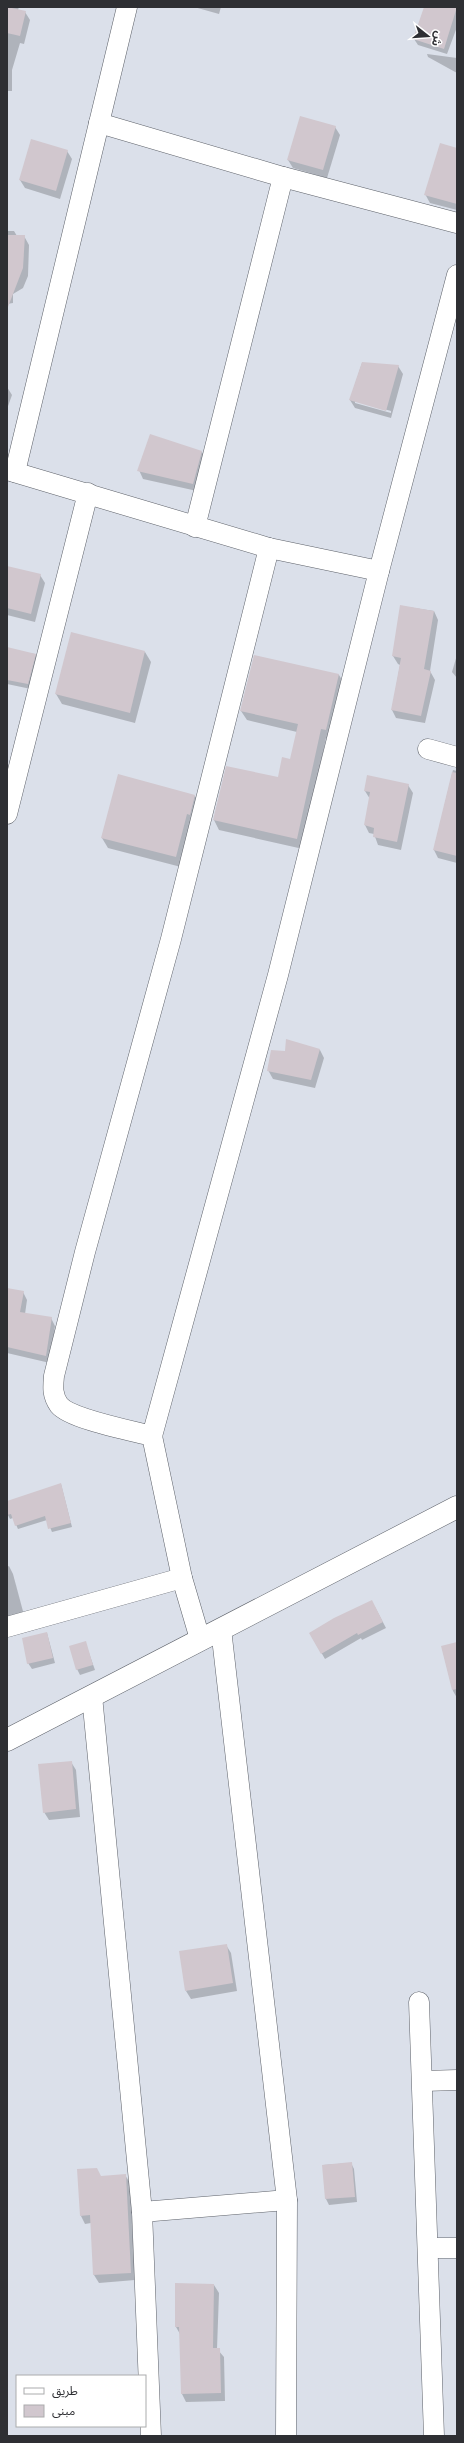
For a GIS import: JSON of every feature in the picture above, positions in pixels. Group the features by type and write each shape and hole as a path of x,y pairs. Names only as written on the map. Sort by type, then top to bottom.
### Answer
{"main road":[{"path":"7,1740 457,1507"}],"street":[{"path":"127,7 11,471 269,548 379,571"},
{"path":"99,123 283,177 457,223"},
{"path":"195,527 283,177"},
{"path":"200,1640 182,1578 152,1436 278,975 379,571 457,275"},
{"path":"7,814 88,493"},
{"path":"152,1436 90,1420 60,1406 52,1393 54,1376 85,1252 171,939 269,548"},
{"path":"428,749 457,757"},
{"path":"7,1627 182,1578"},
{"path":"221,1629 287,2200 286,2436"},
{"path":"92,1696 142,2212 151,2436"},
{"path":"419,2002 424,2081 434,2436"},
{"path":"424,2081 457,2080"},
{"path":"142,2212 287,2200"},
{"path":"428,2248 457,2248"}],"building":[{"path":"7,7 26,11 20,36 7,33"},
{"path":"424,7 457,7 444,49 413,39"},
{"path":"300,116 336,126 323,170 287,160"},
{"path":"31,139 68,150 56,191 19,180"},
{"path":"440,143 457,148 457,204 424,195"},
{"path":"7,235 25,235 23,268 8,307"},
{"path":"362,362 399,365 386,411 349,400"},
{"path":"150,434 202,451 193,484 137,471"},
{"path":"7,566 41,574 31,614 7,608"},
{"path":"400,605 434,611 424,669 431,671 421,716 391,710 401,658 392,656"},
{"path":"71,632 145,651 130,713 55,694"},
{"path":"7,647 36,654 28,684 7,680"},
{"path":"254,655 339,674 326,730 321,729 297,839 213,820 226,766 278,777 282,757 290,759 298,724 240,711"},
{"path":"452,772 457,773 457,856 433,850"},
{"path":"118,774 195,795 190,815 187,814 176,857 101,838"},
{"path":"367,775 409,784 397,842 373,837 374,828 364,825 370,792 364,791"},
{"path":"286,1039 320,1049 311,1080 267,1071 271,1050 285,1051"},
{"path":"7,1288 24,1291 20,1312 52,1317 46,1356 7,1347"},
{"path":"61,1483 71,1523 48,1529 45,1516 15,1526 11,1514 7,1515 7,1501"},
{"path":"372,1600 383,1622 358,1635 357,1633 321,1654 309,1633 334,1618"},
{"path":"47,1632 53,1658 27,1664 22,1638"},
{"path":"86,1641 93,1665 76,1670 69,1646"},
{"path":"457,1642 457,1689 452,1690 441,1646"},
{"path":"72,1761 76,1809 43,1813 38,1764"},
{"path":"227,1944 233,1983 185,1991 179,1951"},
{"path":"352,2162 355,2197 325,2199 322,2165"},
{"path":"97,2168 101,2176 126,2174 131,2273 93,2275 90,2215 80,2216 77,2169"},
{"path":"175,2283 214,2284 213,2348 220,2348 221,2393 181,2394 179,2327 175,2327"}]}
